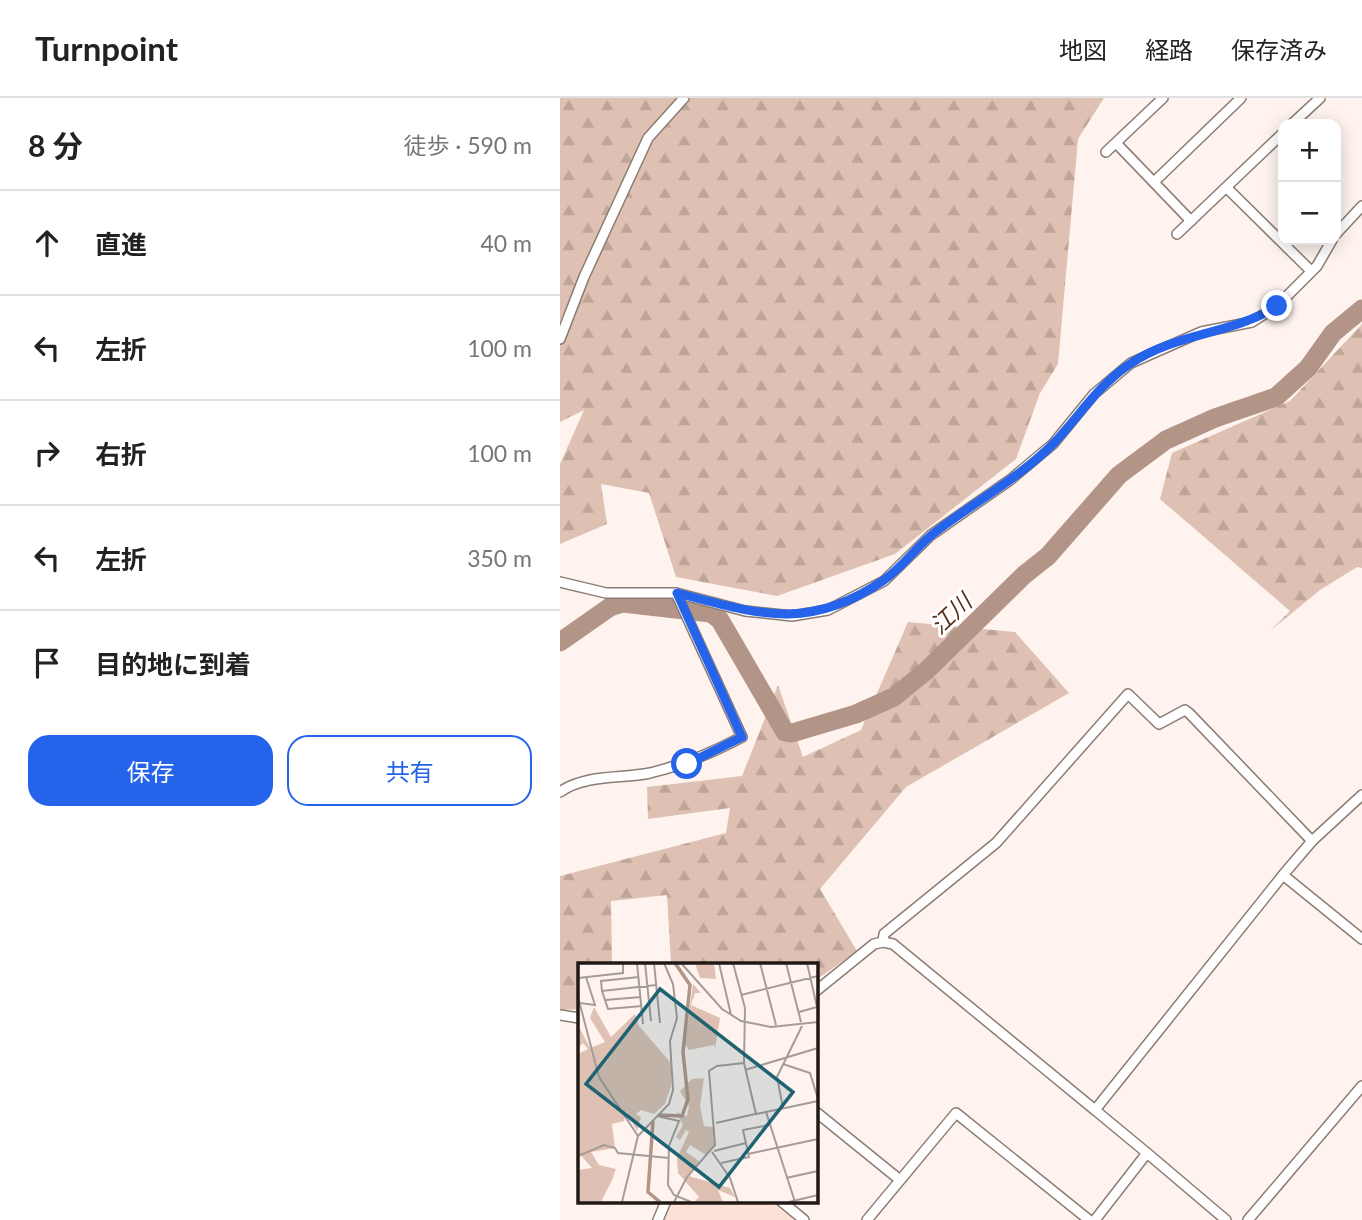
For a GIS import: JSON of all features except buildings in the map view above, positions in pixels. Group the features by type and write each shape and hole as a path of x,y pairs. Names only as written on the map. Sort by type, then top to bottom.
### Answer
{"street":[{"path":"560,339 584,277 648,138 684,98"},
{"path":"1106,152 1163,98"},
{"path":"1154,182 1241,98"},
{"path":"1297,119 1320,98"},
{"path":"1177,234 1278,138"},
{"path":"1116,143 1191,221"},
{"path":"1227,188 1311,271"},
{"path":"1341,229 1362,206"},
{"path":"560,582 606,593 677,593 745,611 792,616 828,610 884,581 932,535 1010,480 1053,444 1094,394 1130,363 1201,332 1252,322 1277,306 1311,271 1329,245"},
{"path":"560,792 571,785 687,764 742,737 677,593"},
{"path":"883,942 884,934 996,843 1128,694 1159,724 1185,710 1189,713 1312,841"},
{"path":"1095,1110 1283,875 1312,841 1362,795"},
{"path":"1283,875 1362,939"},
{"path":"817,990 874,944 893,944 1226,1220"},
{"path":"560,1015 578,1018"},
{"path":"1248,1220 1362,1086"},
{"path":"867,1220 956,1112 1089,1220"},
{"path":"817,1113 900,1180"},
{"path":"1095,1220 1147,1153"},
{"path":"659,1220 666,1202"},
{"path":"782,1202 804,1220"}],"shaded area":[{"path":"672,1202 771,1202 794,1220 665,1220"}],"green space":[{"path":"560,98 1104,98 1078,139 1058,364 1040,393 1016,459 895,554 777,596 676,577 649,493 601,484 607,524 560,544 560,464 584,410 560,422"},
{"path":"1362,324 1362,568 1357,567 1320,590 1270,631 1290,611 1160,499 1172,453 1290,401"},
{"path":"908,622 1015,632 1069,693 906,787 820,889 857,951 817,979 817,963 671,963 667,895 611,901 612,963 578,963 578,1009 560,1010 560,876 726,833 730,808 648,819 647,787 742,776 778,685 803,757 861,730"}],"waterway":[{"name":"江川","path":"560,642 610,607 623,603 711,613 720,620 785,732 792,733 856,714 894,697 926,671 1024,575 1048,556 1119,475 1166,440 1215,418 1276,397 1308,368 1333,333 1362,309"}],"route":[{"path":"687,764 742,737 677,593 745,611 792,616 828,610 884,581 932,535 1010,480 1053,444 1094,394 1130,363 1201,332 1252,322 1277,306"}]}
